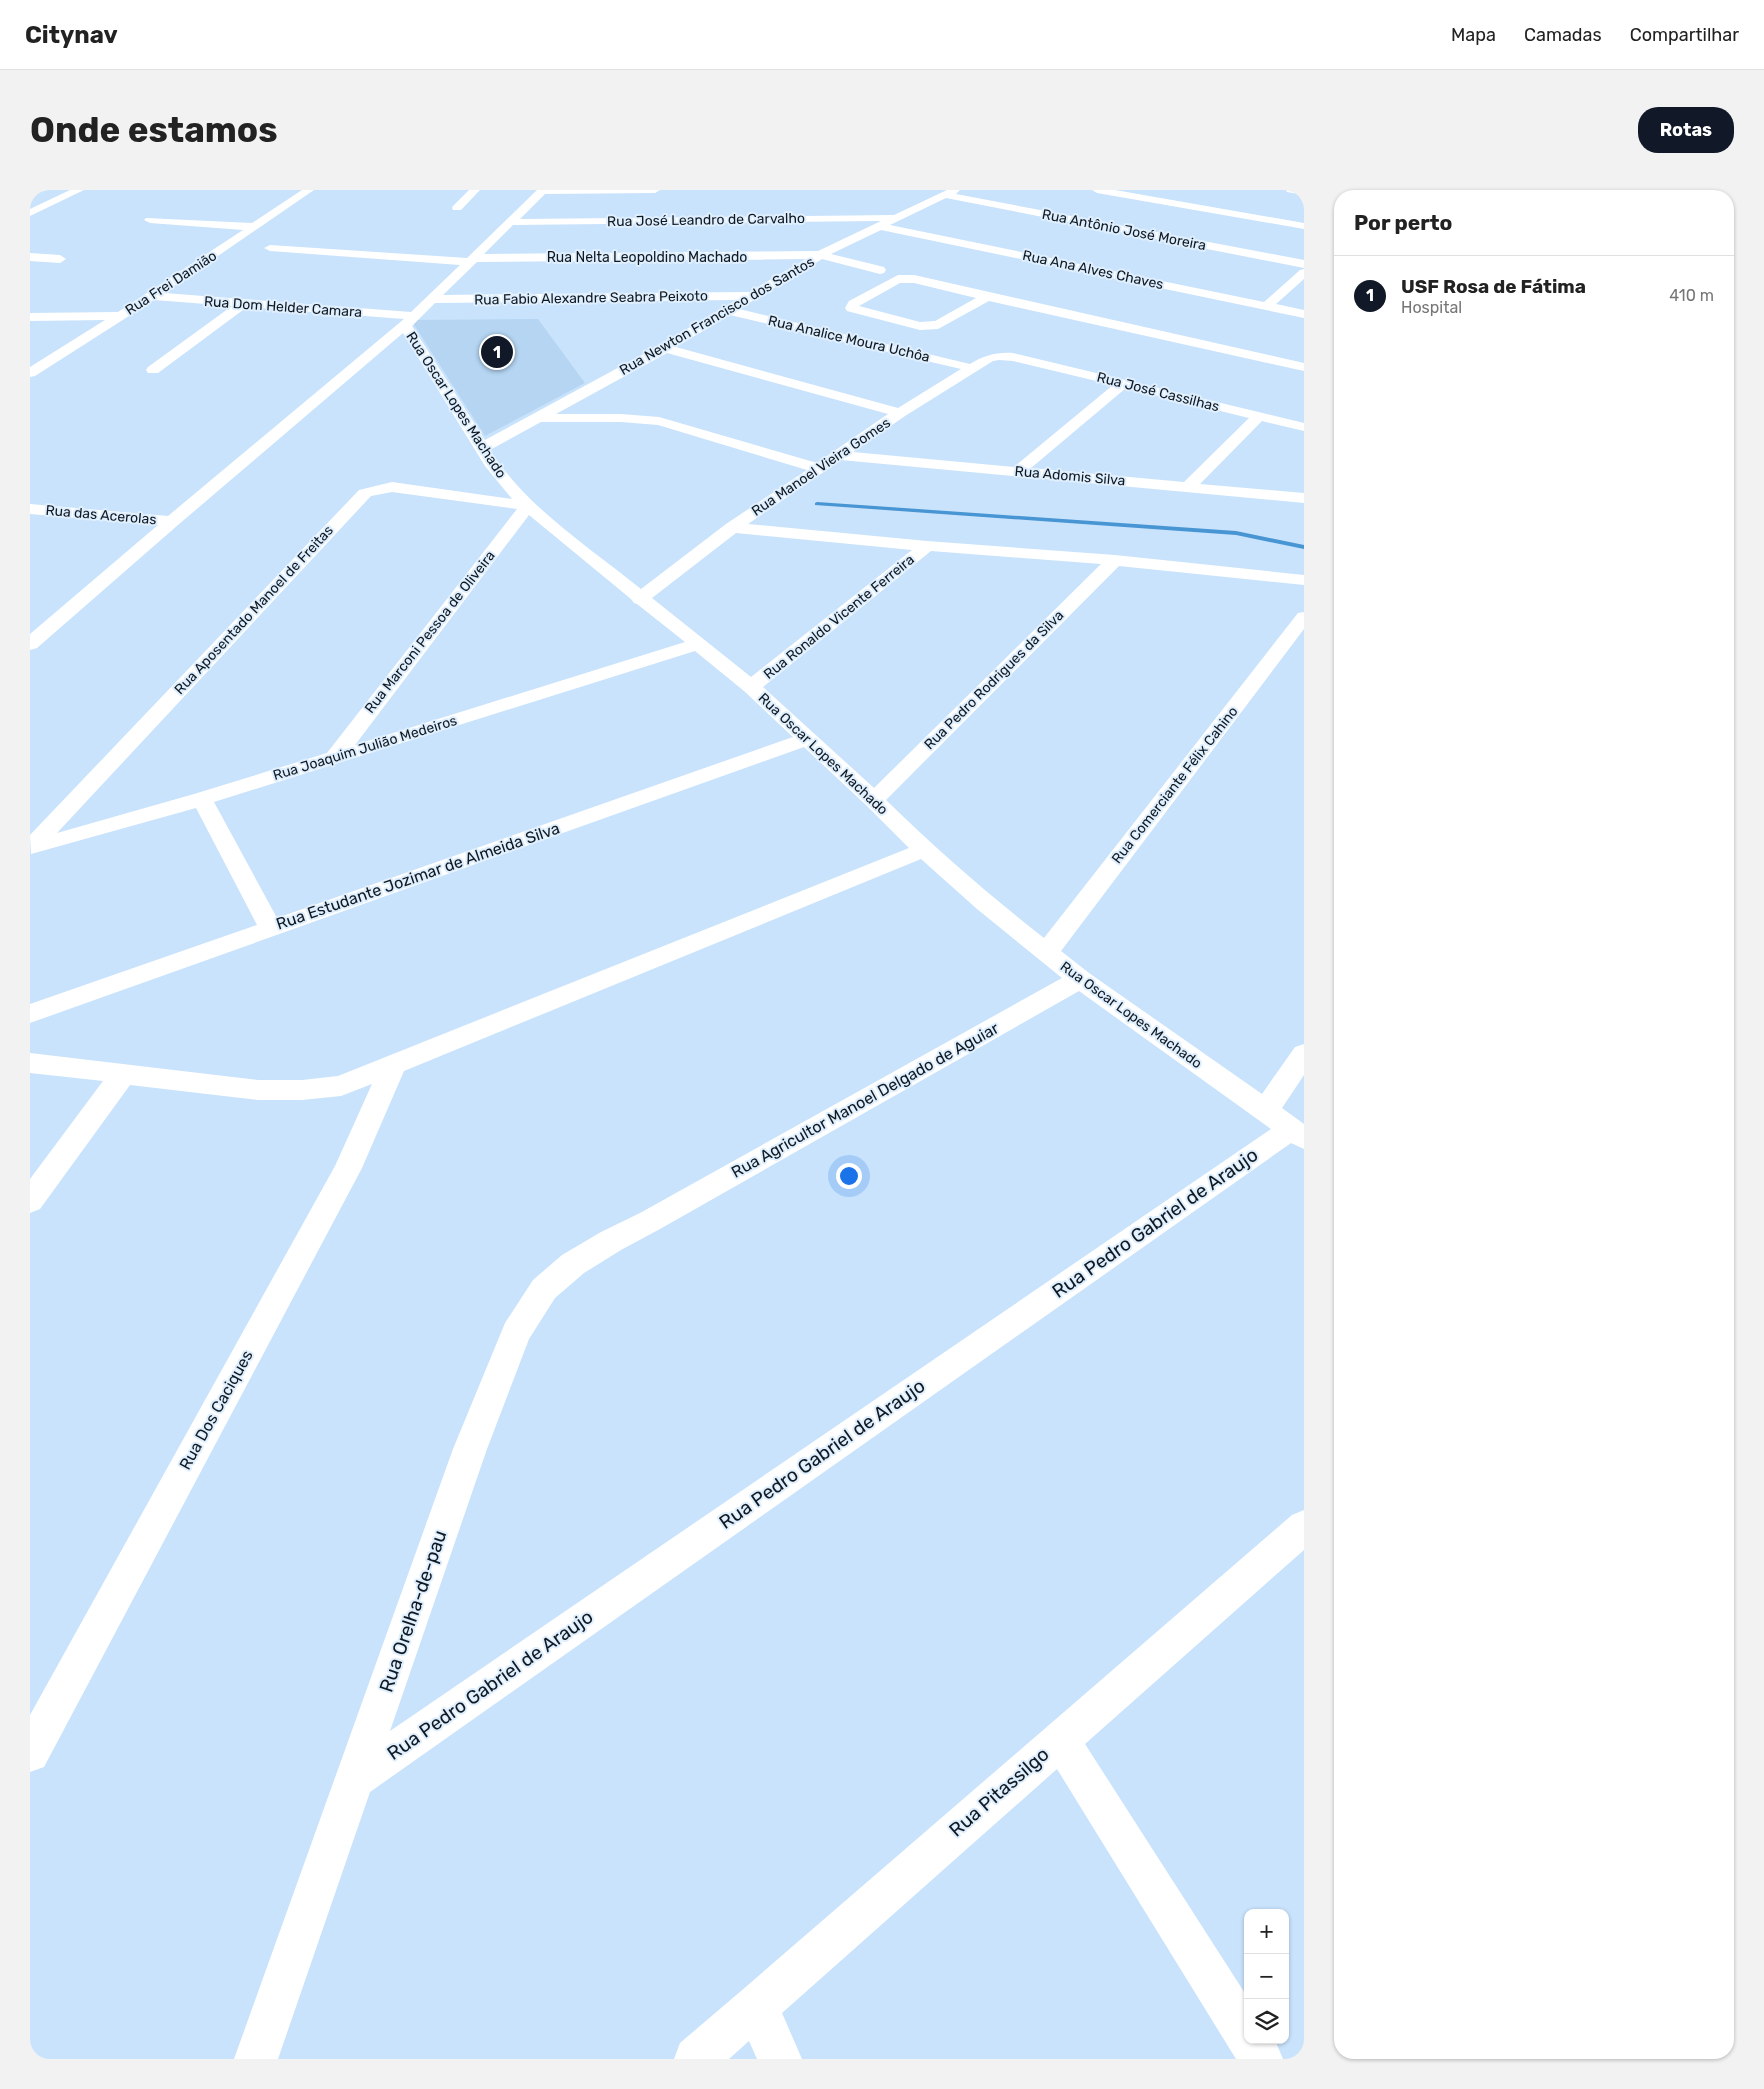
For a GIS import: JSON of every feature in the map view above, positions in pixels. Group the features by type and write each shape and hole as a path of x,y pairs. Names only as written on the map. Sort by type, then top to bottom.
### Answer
{"street":[{"path":"30,213 79,190"},
{"name":"Rua Frei Damião","path":"30,373 122,316 309,190"},
{"path":"457,208 475,190"},
{"path":"30,644 172,521 410,321 430,299 542,191 656,190"},
{"path":"1097,190 1304,226"},
{"path":"1291,190 1304,192"},
{"name":"Rua Newton Francisco dos Santos","path":"482,448 665,348 820,255 950,193"},
{"name":"Rua Antônio José Moreira","path":"950,193 1304,264"},
{"name":"Rua José Leandro de Carvalho","path":"512,222 901,218"},
{"path":"150,220 255,227"},
{"name":"Rua Ana Alves Chaves","path":"882,227 1304,314"},
{"name":"Rua Nelta Leopoldino Machado","path":"270,248 472,260 820,255"},
{"path":"820,255 880,270"},
{"path":"30,257 60,259"},
{"path":"1267,306 1304,273"},
{"path":"987,297 938,325 932,326 920,326 854,311 850,306 898,280 908,278 1304,367"},
{"name":"Rua Dom Helder Camara","path":"152,296 410,321"},
{"name":"Rua Fabio Alexandre Seabra Peixoto","path":"430,299 751,296"},
{"path":"153,370 243,304"},
{"name":"Rua Analice Moura Uchôa","path":"727,310 972,368"},
{"path":"30,317 122,316"},
{"name":"Rua Oscar Lopes Machado","path":"410,321 482,448 511,489 528,506 751,687 984,904 1080,979 1287,1126"},
{"path":"665,348 900,413"},
{"name":"Rua Manoel Vieira Gomes","path":"640,598 732,528 900,413 993,357 1013,357"},
{"name":"Rua José Cassilhas","path":"1013,357 1304,427"},
{"path":"1018,471 1123,384"},
{"path":"1189,486 1259,416"},
{"path":"539,418 621,418 659,421 817,468"},
{"name":"Rua Adomis Silva","path":"836,455 1304,498"},
{"name":"Rua Aposentado Manoel de Freitas","path":"30,848 365,493 392,487 528,506"},
{"name":"Rua Marconi Pessoa de Oliveira","path":"333,759 528,506"},
{"name":"Rua das Acerolas","path":"30,509 172,521"},
{"path":"732,528 927,546 1115,560 1304,580"},
{"name":"Rua Ronaldo Vicente Ferreira","path":"751,687 927,546"},
{"name":"Rua Pedro Rodrigues da Silva","path":"874,800 1115,560"},
{"name":"Rua Comerciante Félix Cahino","path":"1046,953 1304,617"},
{"name":"Rua Joaquim Julião Medeiros","path":"30,848 202,799 699,644"},
{"name":"Rua Estudante Jozimar de Almeida Silva","path":"30,1014 807,739"},
{"path":"202,799 270,928"},
{"path":"30,1063 258,1090 302,1090 341,1086 924,850"},
{"name":"Rua Agricultor Manoel Delgado de Aguiar","path":"650,1222 1080,979"},
{"path":"1287,1126 1304,1054"},
{"name":"Rua Dos Caciques","path":"30,1753 348,1168 394,1064"},
{"path":"30,1201 123,1074"},
{"name":"Rua Pedro Gabriel de Araujo","path":"354,1779 1287,1126"},
{"name":"Rua Orelha-de-pau","path":"256,2059 470,1450 516,1333 544,1289 573,1264 611,1240 650,1222"},
{"name":"Rua Pitassilgo","path":"696,2059 1304,1527"},
{"path":"1060,1739 1244,2033"},
{"path":"756,2006 780,2059"},
{"path":"1251,2044 1261,2059"}],"shaded area":[{"path":"538,319 585,383 485,436 411,320"}],"waterway":[{"path":"817,504 1236,533 1304,547"}],"place":[{"name":"USF Rosa de Fátima","path":"497,352"}]}
